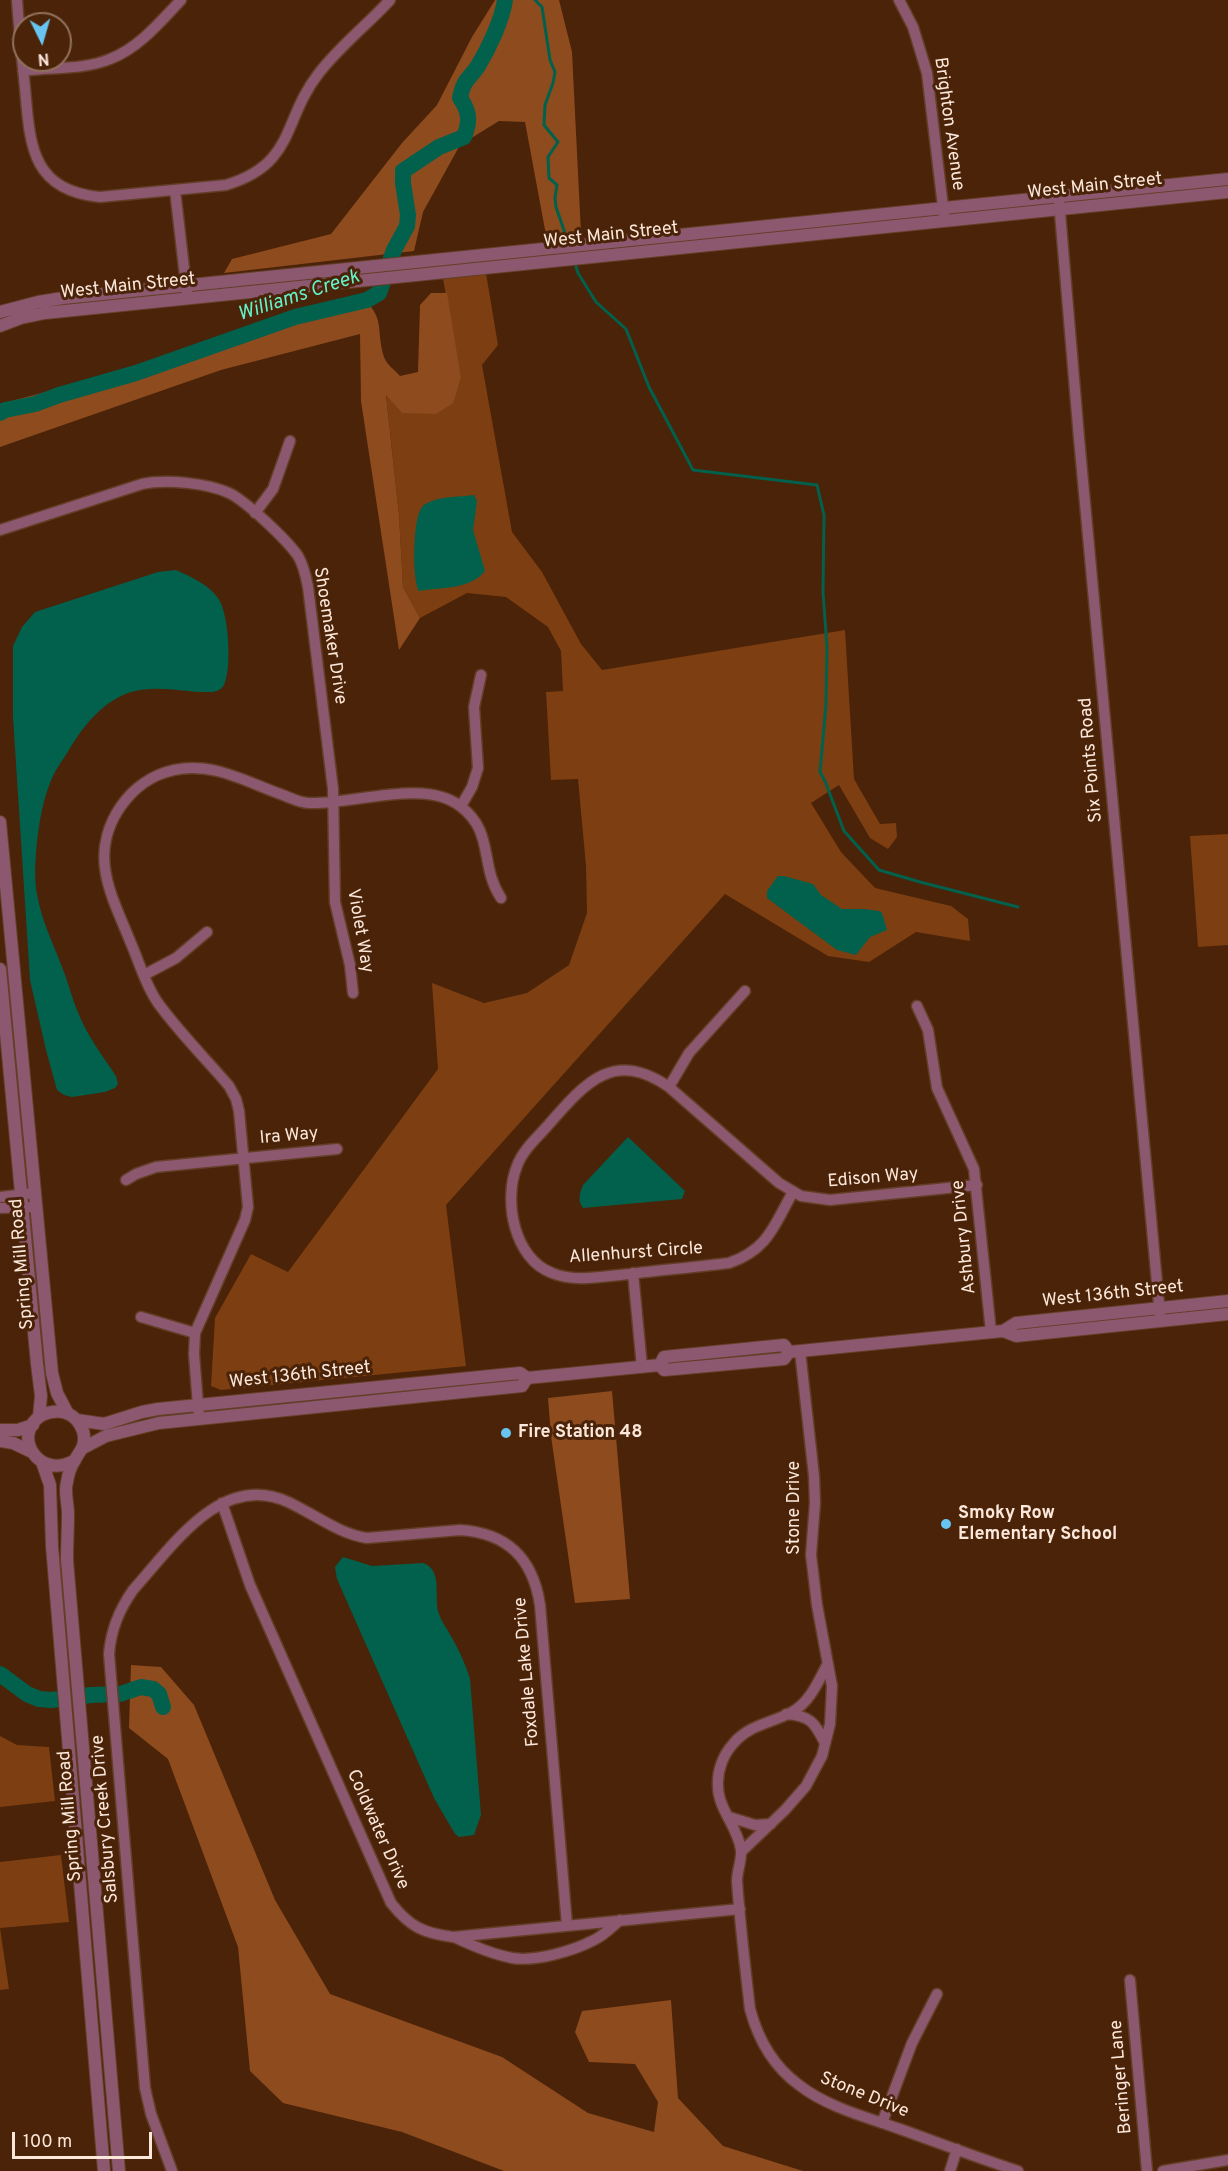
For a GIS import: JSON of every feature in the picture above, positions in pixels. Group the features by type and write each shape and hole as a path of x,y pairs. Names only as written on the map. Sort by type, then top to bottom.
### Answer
{"street":[{"path":"72,66 110,60 142,40 181,0"},
{"path":"23,72 32,149 40,165 51,178 70,191 84,196 100,197 226,185 244,180 263,168 275,156 284,143 306,92 319,72 390,0"},
{"name":"Brighton Avenue","path":"899,0 913,27 927,73 944,221"},
{"name":"West Main Street","path":"0,312 63,298 1228,179"},
{"path":"175,190 187,299"},
{"name":"West Main Street","path":"0,326 21,318 45,313 1228,192"},
{"name":"Six Points Road","path":"1059,196 1080,456 1161,1321"},
{"path":"255,513 273,489 290,441"},
{"name":"Shoemaker Drive","path":"0,530 142,484 162,481 222,490 239,499 290,546 305,572 328,737 334,802"},
{"path":"461,806 472,787 478,768 474,707 481,675"},
{"path":"199,1418 194,1354 195,1333 245,1220 248,1207 244,1158 236,1099 229,1086 157,1002 111,892 104,858 105,844 110,825 121,806 137,788 159,775 174,770 205,768 220,771 303,802 334,802 424,793 444,797 461,806 473,817 482,833 489,874 501,898"},
{"name":"Violet Way","path":"334,802 335,902 350,965 353,993"},
{"name":"Spring Mill Road","path":"0,822 52,1373 57,1393 72,1417"},
{"path":"144,975 176,958 207,932"},
{"name":"Spring Mill Road","path":"0,969 41,1393 36,1421"},
{"path":"669,1087 689,1053 745,991"},
{"name":"Ashbury Drive","path":"917,1006 928,1030 937,1088 971,1158 997,1332"},
{"name":"Allenhurst Circle","path":"669,1087 640,1072 623,1070 613,1071 591,1081 578,1091 523,1154 513,1179 515,1229 523,1247 538,1265 551,1273 567,1277 591,1278 729,1263 753,1253 764,1241 793,1192"},
{"name":"Edison Way","path":"669,1087 779,1183 793,1192 815,1199 830,1200 976,1185"},
{"name":"Ira Way","path":"126,1180 156,1167 338,1149"},
{"path":"0,1197 34,1193"},
{"path":"0,1208 35,1207"},
{"path":"633,1273 642,1367"},
{"name":"West 136th Street","path":"997,1332 1016,1323 1228,1301"},
{"name":"West 136th Street","path":"72,1417 104,1424 142,1412 197,1404 520,1372 527,1378 660,1365 664,1370 784,1359 795,1351 997,1332 1016,1335 1228,1314"},
{"path":"141,1317 195,1333"},
{"name":"Stone Drive","path":"741,1852 806,1786 822,1756 832,1708 832,1686 811,1555 814,1483 795,1351"},
{"name":"West 136th Street","path":"83,1448 120,1431 199,1418 522,1386 527,1378"},
{"path":"0,1430 18,1430 53,1411 72,1417 84,1433 83,1448 75,1460 58,1467 42,1462 32,1452 13,1443 0,1441"},
{"path":"32,1452 29,1438 36,1421"},
{"name":"Spring Mill Road","path":"75,1460 66,1487 67,1551 119,2171"},
{"name":"Spring Mill Road","path":"42,1462 50,1485 52,1546 104,2171"},
{"name":"Foxdale Lake Drive","path":"222,1503 238,1497 269,1496 303,1509 344,1532 368,1538 460,1530 475,1531 509,1545 520,1556 537,1585 540,1605 567,1925"},
{"name":"Salsbury Creek Drive","path":"172,2171 151,2114 145,2088 112,1704 110,1639 119,1612 126,1600 203,1513 222,1503"},
{"name":"Coldwater Drive","path":"222,1503 250,1585 392,1903 409,1923 432,1934 453,1937 740,1909"},
{"name":"Stone Drive","path":"827,1665 810,1695 793,1711 762,1723 741,1736 725,1755 720,1767 717,1787 723,1808 735,1829 741,1852 738,1871 740,1909 750,2009 762,2043 787,2075 813,2095 882,2123 1018,2171"},
{"path":"786,1714 799,1715 813,1721 825,1743"},
{"path":"729,1817 755,1825 771,1824"},
{"path":"453,1937 480,1949 514,1958 537,1957 564,1953 595,1940 620,1920"},
{"name":"Beringer Lane","path":"1130,1980 1147,2171"},
{"path":"882,2123 912,2043 937,1994"},
{"path":"950,2171 957,2149"},
{"path":"1163,2171 1228,2160"}],"shaded area":[{"path":"495,0 559,0 572,52 581,233 546,235 525,122 499,121 460,145 423,212 414,251 224,273 232,259 331,234 402,143 437,105 472,37"},
{"path":"486,273 498,345 482,365 512,532 542,572 581,644 602,670 845,630 854,779 880,824 896,823 897,837 888,849 870,838 839,785 811,803 841,852 875,888 951,906 968,919 970,941 916,932 869,962 828,956 725,894 446,1205 466,1366 221,1390 211,1386 215,1318 251,1254 288,1272 438,1069 432,983 484,1003 527,993 569,965 587,913 586,866 578,779 551,780 546,692 563,691 561,651 548,627 506,597 467,593 420,618 403,587 399,515 386,394 461,377 443,279"},
{"path":"431,293 447,293 461,377 453,403 436,414 402,413 386,395 399,515 403,587 420,618 399,650 361,401 360,334 221,370 0,447 0,404 106,376 299,309 360,295 377,318 381,347 387,362 400,376 418,372 420,305"},
{"path":"1228,834 1228,945 1198,947 1190,836"},
{"path":"612,1391 630,1599 575,1603 551,1436 548,1398"},
{"path":"131,1665 161,1667 194,1705 275,1900 330,1994 502,2057 588,2113 654,2132 658,2102 635,2064 589,2062 575,2032 582,2011 671,2000 678,2098 723,2146 803,2171 504,2171 402,2132 283,2103 250,2071 238,1947 168,1759 129,1728"},
{"path":"0,1736 17,1745 49,1747 55,1801 0,1807"},
{"path":"61,1855 69,1922 0,1928 0,1862"},
{"path":"0,1928 9,1989 0,1990"}],"water":[{"path":"474,495 477,501 473,530 485,571 479,577 463,585 419,591 415,574 414,547 420,511 424,505 435,500"},
{"path":"176,570 199,581 218,598 222,605 229,654 224,685 213,692 141,690 111,701 87,723 58,767 45,796 42,809 35,870 41,913 81,1019 116,1076 118,1084 115,1088 105,1092 72,1097 57,1090 30,980 13,717 13,646 22,627 35,612 158,572"},
{"path":"778,876 813,884 821,895 842,909 879,911 882,913 887,930 870,937 856,955 837,950 767,898 767,891"},
{"path":"628,1137 685,1191 682,1199 583,1208 580,1194 583,1185"},
{"path":"343,1557 372,1566 423,1563 434,1572 439,1614 461,1654 470,1679 481,1815 474,1835 459,1837 455,1834 434,1798 337,1579 335,1567"}],"waterway":[{"name":"Williams Creek","path":"0,413 136,373 295,317 367,300 379,293 394,250 407,226 403,171 439,147 464,137 468,117 460,98 462,91 491,42 505,0"},
{"path":"535,0 542,7 550,60 555,72 545,105 544,125 558,142 548,157 549,178 557,185 556,207 568,242"},
{"path":"575,263 578,273 596,302 626,329 649,387 693,470 817,485 824,515 823,593 827,647 826,704 820,772 844,831 879,870 1018,907"},
{"name":"Williams Creek","path":"0,1674 27,1694 39,1699 120,1694 141,1687 153,1689 159,1694 163,1707"}],"place":[{"name":"Fire Station 48","path":"506,1433"},
{"name":"Smoky Row Elementary School","path":"946,1524"}]}
